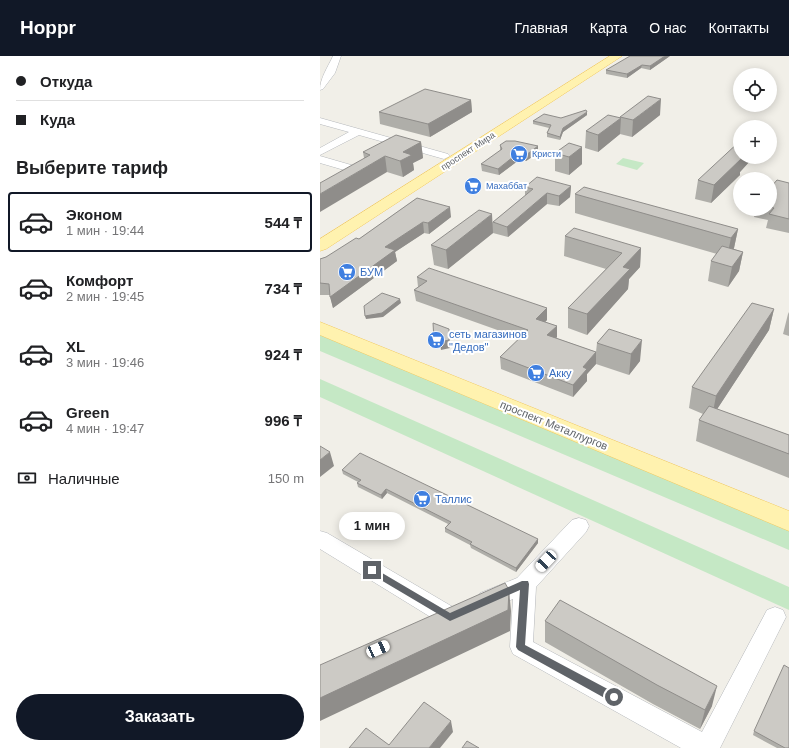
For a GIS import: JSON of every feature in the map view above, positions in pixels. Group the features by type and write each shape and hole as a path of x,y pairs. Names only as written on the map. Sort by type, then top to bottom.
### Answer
{"main road":[{"name":"проспект Мира","path":"320,234 605,56"},
{"name":"проспект Мира","path":"320,246 617,56"},
{"path":"337,235 336,232 338,228 360,210"},
{"name":"проспект Металлургов","path":"320,328 789,521"}],"street":[{"path":"320,87 330,73 337,56"},
{"path":"320,121 444,156"},
{"path":"320,152 358,132"},
{"path":"320,159 360,171 320,194"},
{"path":"428,627 525,584 579,526"},
{"path":"320,539 450,617"},
{"path":"525,584 521,647 707,748 775,617"}],"green space":[{"path":"623,158 644,163 637,170 616,164"},
{"path":"320,335 789,529 789,550 320,351"},
{"path":"320,379 789,587 789,610 320,397"}],"building":[{"path":"630,56 665,56 650,66 642,65 627,74 606,70"},
{"path":"425,89 471,100 428,124 379,112"},
{"path":"648,96 661,99 633,120 620,117"},
{"path":"586,110 587,112 563,128 560,137 547,133 551,125 533,121 544,114 561,118"},
{"path":"608,115 621,118 598,135 586,131"},
{"path":"396,135 421,142 403,152 412,155 400,161 385,156 320,194 320,183 370,155 363,152"},
{"path":"506,141 515,141 538,146 526,155 518,153 498,169 481,164 502,149 500,145"},
{"path":"569,143 582,147 569,157 555,153"},
{"path":"733,148 733,164 736,164 714,185 698,180"},
{"path":"537,177 571,186 559,196 547,193 507,227 493,222 533,189 525,187"},
{"path":"777,180 789,183 789,219 777,216"},
{"path":"584,187 738,229 731,238 575,194"},
{"path":"417,198 450,207 428,223 423,222 385,247 395,250 330,297 329,284 320,283 320,259 326,257 356,238 359,239"},
{"path":"479,210 492,214 446,250 431,245"},
{"path":"574,228 641,248 623,267 630,269 587,314 568,308 622,253 565,236"},
{"path":"722,246 743,252 732,267 711,261"},
{"path":"429,268 547,308 536,319 557,326 547,335 596,352 583,367 587,369 573,385 500,357 528,330 414,290 427,281 417,277"},
{"path":"382,293 400,299 382,313 365,316 364,306"},
{"path":"752,303 774,309 716,396 692,387"},
{"path":"433,323 449,329 449,340 440,342 440,340 434,340"},
{"path":"609,329 642,340 631,354 597,343"},
{"path":"709,406 789,435 789,454 699,420"},
{"path":"320,446 330,452 320,460"},
{"path":"360,453 538,539 516,568 470,544 472,542 445,528 451,522 386,489 381,495 357,483 361,480 342,470"},
{"path":"505,583 509,590 508,610 320,698 320,665"},
{"path":"560,600 717,686 705,710 657,685 545,621"},
{"path":"784,665 789,668 789,748 785,748 754,731"},
{"path":"424,702 451,721 429,748 349,748 366,728 389,745"},
{"path":"467,741 479,748 462,748"}],"place":[{"name":"Кристи","path":"519,154"},
{"name":"Махаббат","path":"473,186"},
{"name":"БУМ","path":"347,272"},
{"name":"сеть магазинов \"Дедов\"","path":"436,340"},
{"name":"Акку","path":"536,373"},
{"name":"Таллис","path":"422,499"}],"route":[{"path":"372,570 450,617 525,584 521,647 614,697"}]}
